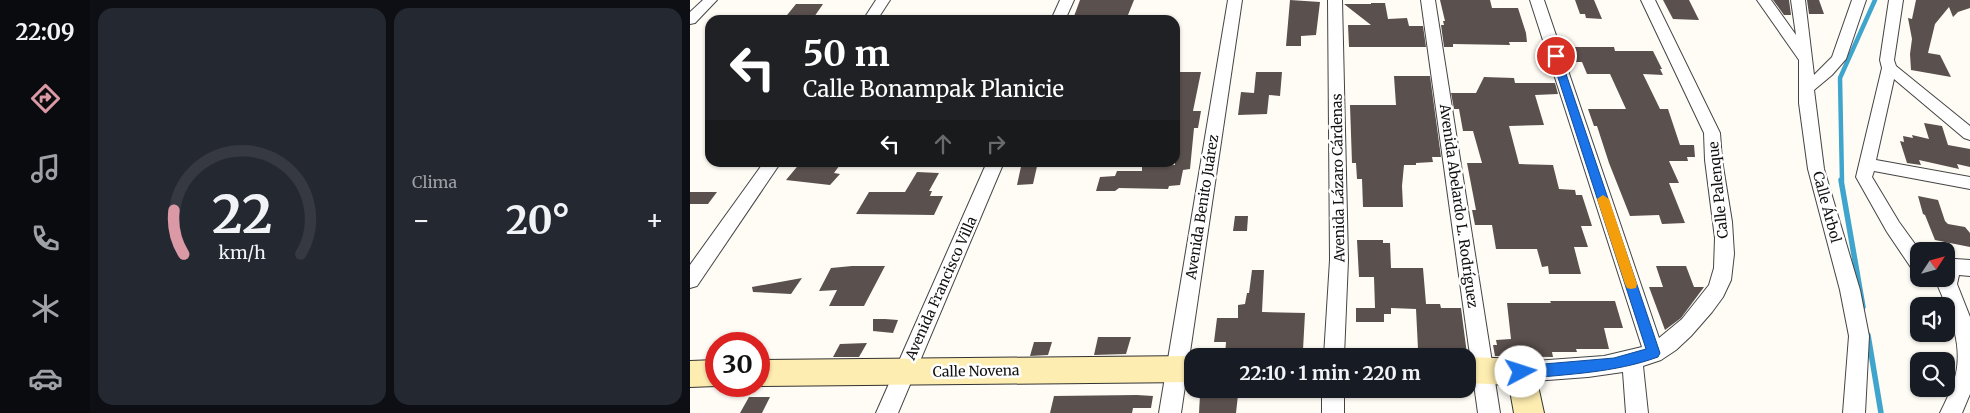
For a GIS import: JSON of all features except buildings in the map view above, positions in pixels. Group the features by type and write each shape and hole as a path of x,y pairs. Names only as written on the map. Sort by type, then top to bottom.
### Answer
{"street":[{"path":"690,20 710,0"},
{"path":"873,15 883,0"},
{"path":"1060,15 1067,0"},
{"name":"Avenida Benito Juárez","path":"1188,348 1234,0"},
{"name":"Avenida Lázaro Cárdenas","path":"1334,348 1339,260 1335,0"},
{"name":"Avenida Abelardo L. Rodríguez","path":"1428,0 1472,348"},
{"path":"1537,0 1654,353"},
{"name":"Calle Palenque","path":"1521,372 1614,364 1654,353 1687,328 1713,296 1721,279 1724,228 1712,135 1705,115 1648,0"},
{"path":"1764,0 1806,59"},
{"name":"Calle Árbol","path":"1798,0 1806,59 1807,88 1816,169 1852,298 1859,336 1854,413"},
{"path":"1807,88 1827,72 1839,59 1859,0"},
{"path":"1896,0 1887,60 1889,68 1864,177 1893,227 1910,251"},
{"path":"1889,68 1970,134"},
{"path":"1866,164 1970,183"},
{"path":"690,280 769,167"},
{"name":"Avenida Francisco Villa","path":"887,413 994,167"},
{"path":"1951,413 1965,380 1968,355 1965,318 1955,286"},
{"path":"1632,360 1637,413"},
{"name":"Calle Novena","path":"770,373 1184,369"},
{"path":"1476,370 1521,372 1529,413"},
{"name":"Avenida Benito Juárez","path":"1170,413 1184,372"},
{"path":"690,374 705,373"},
{"name":"Avenida Abelardo L. Rodríguez","path":"1476,373 1489,413"},
{"path":"1333,398 1333,413"}],"waterway":[{"path":"1842,181 1840,78 1875,0"},
{"path":"1841,180 1863,307"},
{"path":"1868,335 1881,413"}],"slow traffic":[{"path":"1603,199 1631,284"}],"route":[{"path":"1521,372 1614,364 1654,353 1556,56"}]}
